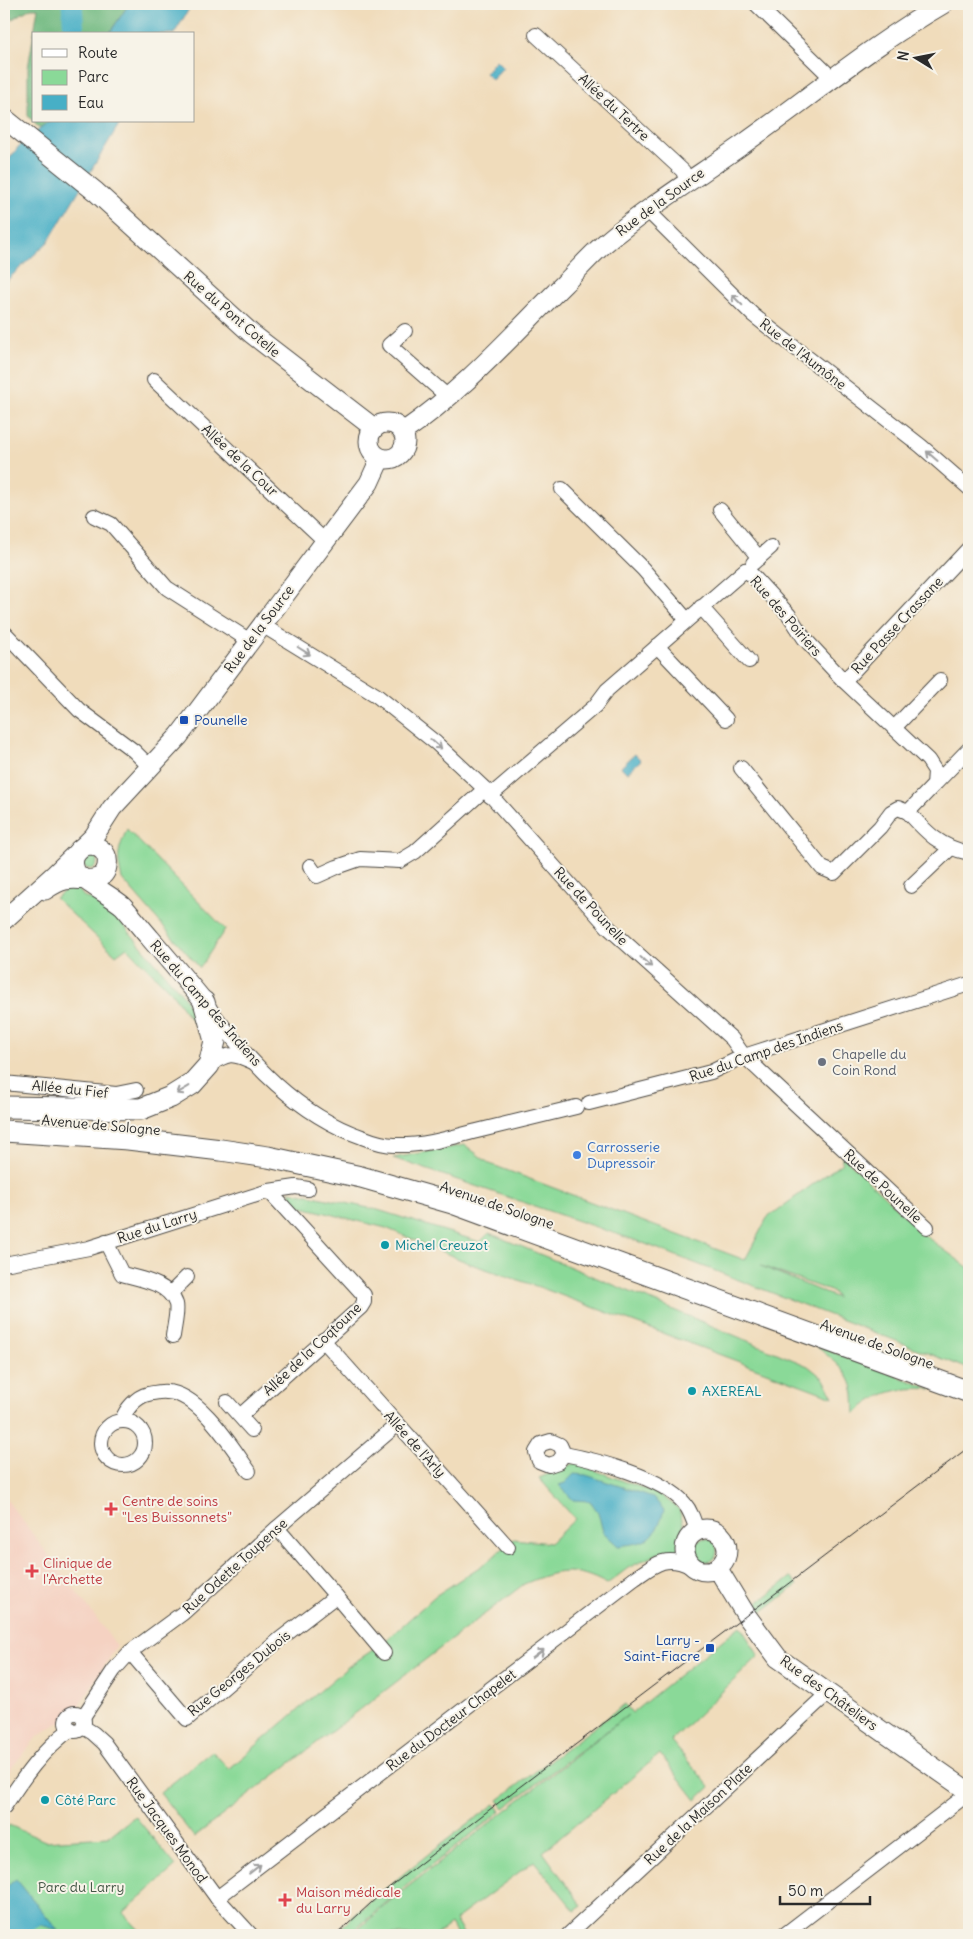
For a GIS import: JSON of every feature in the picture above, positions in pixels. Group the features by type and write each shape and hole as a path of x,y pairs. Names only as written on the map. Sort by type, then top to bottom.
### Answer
{"main road":[{"name":"Rue de la Source","path":"403,432 423,419 448,397 603,245 647,210 742,145 934,6"},
{"name":"Rue du Pont Cotelle","path":"4,118 96,192 252,334 374,428"},
{"path":"390,423 400,428 403,432 405,443 401,453 392,459 380,458 372,452 369,446 371,433 374,428 390,423"},
{"name":"Rue de la Source","path":"4,920 56,874 94,836 112,808 179,736 369,483 380,458"},
{"name":"Rue de la Source","path":"108,864 106,844 108,836 112,823 128,792"},
{"path":"90,845 100,848 107,858 108,864 99,878 94,880 82,878 78,875 73,865 79,850 90,845"},
{"name":"Rue du Camp des Indiens","path":"108,864 110,881 122,906"},
{"name":"Rue de la Source","path":"23,902 61,881 82,878"},
{"name":"Rue du Camp des Indiens","path":"82,878 92,883 122,906 204,1002"},
{"path":"4,1107 141,1109 171,1097 192,1084 209,1064 215,1040 204,1002"},
{"name":"Avenue de Sologne","path":"4,1117 126,1126 219,1136 266,1143 358,1163 450,1189 540,1219 969,1378"},
{"name":"Avenue de Sologne","path":"4,1131 128,1139 221,1150 268,1157 361,1177 452,1202 969,1393"},
{"path":"697,1530 715,1531 720,1534 726,1544 727,1554 725,1560 715,1570 702,1572 690,1566 684,1554 684,1546 691,1534 697,1530"},
{"name":"Rue des Châteliers","path":"715,1570 721,1574 746,1615 778,1658 969,1793"}],"street":[{"path":"756,4 833,79"},
{"name":"Allée du Tertre","path":"536,35 683,171 687,182"},
{"name":"Rue de l'Aumône","path":"647,210 753,315 921,446 969,488"},
{"path":"405,331 389,345 448,397"},
{"name":"Allée de la Cour","path":"154,380 326,540"},
{"path":"562,489 642,569 687,620"},
{"path":"720,510 759,558"},
{"path":"94,516 111,524 167,588 250,641"},
{"path":"745,570 771,547"},
{"name":"Rue Passe Crassane","path":"844,681 969,548"},
{"name":"Rue des Poiriers","path":"310,866 317,876 360,859 400,861 415,852 595,706 607,690 745,570 752,575 789,615 804,638 844,681 928,760 935,771 934,784"},
{"path":"702,607 750,661"},
{"name":"Rue de Pounelle","path":"262,625 376,695 436,743 488,792 608,928 732,1039 744,1056 927,1227"},
{"path":"4,632 79,710 134,751 150,767"},
{"path":"657,646 726,719"},
{"path":"894,728 940,680"},
{"path":"908,812 969,749"},
{"path":"741,768 822,868 834,873 880,827 891,812 898,808 908,812 929,835 951,848 969,853"},
{"path":"911,886 951,848"},
{"name":"Rue du Camp des Indiens","path":"204,1002 256,1063 294,1100 319,1118 345,1131 373,1141 394,1145 426,1144 711,1072 744,1056 969,984"},
{"path":"209,1064 224,1055 234,1055 256,1063"},
{"name":"Allée du Fief","path":"4,1083 116,1094 136,1090"},
{"name":"Rue du Larry","path":"4,1264 90,1248 269,1191 296,1187 308,1189"},
{"name":"Allée de la Coqtoune","path":"241,1415 361,1307 364,1302 364,1295 269,1191"},
{"path":"106,1242 122,1274 161,1286 170,1294 176,1306 173,1336"},
{"path":"170,1294 187,1277"},
{"name":"Allée de l'Arly","path":"323,1340 508,1547"},
{"path":"122,1420 130,1406 144,1395 169,1391 183,1396 212,1422 249,1470"},
{"path":"227,1402 241,1415 252,1430"},
{"name":"Rue Odette Toupense","path":"79,1724 114,1670 130,1652 183,1612 398,1424"},
{"path":"564,1454 587,1458 651,1481 677,1495 692,1514 697,1530"},
{"path":"277,1528 384,1653"},
{"name":"Rue du Docteur Chapelet","path":"217,1898 634,1579 661,1562 680,1561 690,1566"},
{"name":"Rue Georges Dubois","path":"130,1652 186,1718 280,1639 336,1596"},
{"name":"Rue de la Maison Plate","path":"568,1935 828,1693"},
{"path":"4,1806 44,1752 57,1739 79,1724"},
{"name":"Rue Jacques Monod","path":"79,1724 94,1733 104,1744 217,1898 251,1935"},
{"path":"784,1935 969,1793"}],"shaded area":[{"name":"Clinique de l'Archette","path":"4,1496 117,1646 70,1720 56,1724 36,1738 4,1780"}],"green space":[{"path":"4,4 63,4 64,32 34,32 38,8 31,8 4,24"},
{"path":"80,4 129,4 110,32 82,32"},
{"path":"32,44 32,120 28,116 28,68"},
{"path":"34,122 49,122 40,129"},
{"path":"127,829 225,929 200,968 122,879 119,853"},
{"path":"87,855 93,855 97,862 93,869 87,869 83,865 83,859"},
{"path":"70,887 78,889 85,898 103,901 183,995 197,1019 193,1022 171,992 127,947 116,955 55,898"},
{"path":"465,1145 490,1164 745,1260 767,1218 842,1163 842,1155 924,1235 969,1268 969,1369 643,1243 393,1158","holes":["761,1266 833,1292 837,1298"]},
{"path":"290,1191 378,1210 480,1242 489,1233 808,1366 824,1379 833,1397 539,1287 471,1264 386,1228 294,1205"},
{"path":"816,1346 932,1389 910,1389 891,1392 873,1400 855,1414 854,1392 848,1376"},
{"path":"575,1463 659,1494 679,1509 684,1526 678,1543 678,1555 662,1557 659,1553 628,1568 607,1584 585,1574 566,1572 556,1573 524,1584 194,1837 160,1793 212,1751 229,1769 349,1666 383,1643 435,1596 487,1562 514,1539 550,1543 575,1519 539,1478"},
{"path":"705,1538 713,1542 717,1550 713,1558 705,1562 697,1558 693,1550 697,1542"},
{"path":"791,1577 797,1585 762,1612 756,1604"},
{"path":"740,1626 759,1656 671,1741 710,1787 696,1800 660,1754 543,1852 582,1906 575,1911 534,1861 455,1920 464,1935 457,1935 451,1924 436,1935 352,1935 391,1900 628,1715 504,1808 498,1800 625,1704 632,1713"},
{"path":"495,1804 501,1811 403,1888 349,1935 333,1935 412,1867"},
{"name":"Parc du Larry","path":"135,1816 176,1866 123,1913 144,1935 4,1935 4,1833 9,1825 45,1841 108,1837"}],"water":[{"path":"129,4 192,4 175,32 110,32"},
{"path":"496,60 503,67 492,80 485,73"},
{"path":"49,122 120,122 48,242 4,283 4,166 19,146"},
{"path":"635,754 641,760 627,773 621,767"},
{"path":"574,1474 586,1475 653,1497 664,1510 653,1534 644,1541 618,1546 603,1532 598,1512 590,1501 573,1500 559,1485 565,1483"},
{"path":"16,1879 58,1930 41,1925 23,1935 4,1935 4,1889"}],"waterway":[{"path":"72,4 74,32"}],"tram line":[{"path":"336,1935 382,1893 489,1810 969,1447"}],"place":[{"name":"Pounelle","path":"184,720"},
{"name":"Chapelle du Coin Rond","path":"822,1062"},
{"name":"Carrosserie Dupressoir","path":"577,1155"},
{"name":"Michel Creuzot","path":"385,1245"},
{"name":"AXEREAL","path":"692,1391"},
{"name":"Centre de soins \"Les Buissonnets\"","path":"111,1509"},
{"name":"Clinique de l'Archette","path":"32,1571"},
{"name":"Larry - Saint-Fiacre","path":"710,1648"},
{"name":"Côté Parc","path":"45,1800"},
{"name":"Maison médicale du Larry","path":"285,1900"}]}
